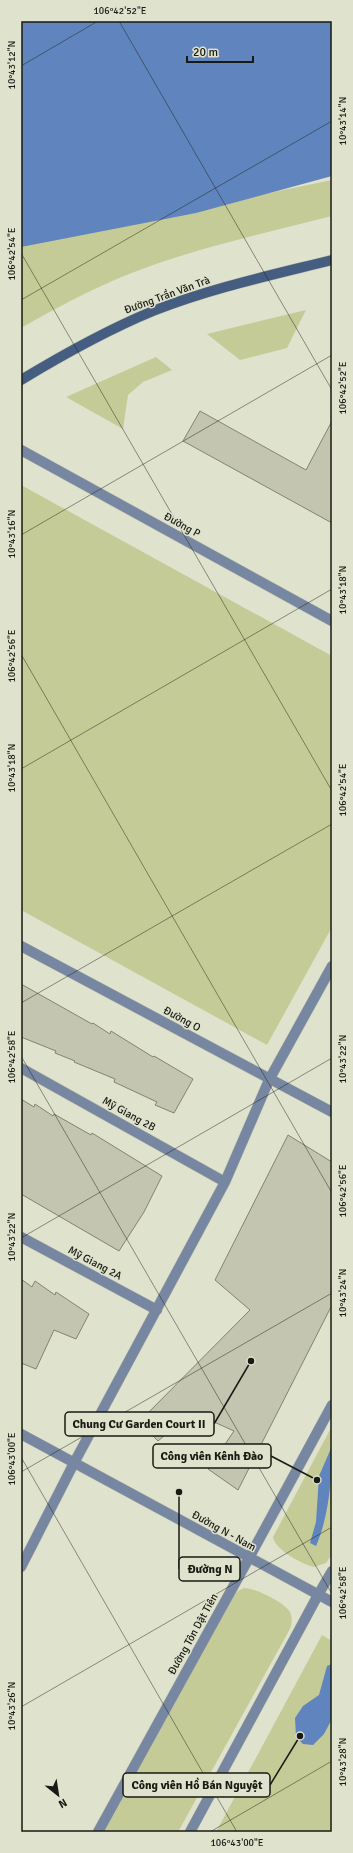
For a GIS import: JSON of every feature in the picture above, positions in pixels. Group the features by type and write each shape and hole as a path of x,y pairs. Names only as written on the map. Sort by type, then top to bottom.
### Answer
{"main road":[{"name":"Đường Trần Văn Trà","path":"21,380 86,342 154,311 227,287 332,260"}],"street":[{"name":"Đường P","path":"21,450 332,621"},
{"name":"Đường O","path":"21,946 269,1080 332,1112"},
{"path":"21,1567 74,1463 225,1182 269,1080 332,966"},
{"name":"Mỹ Giang 2B","path":"21,1068 225,1182"},
{"name":"Mỹ Giang 2A","path":"21,1237 157,1310"},
{"name":"Đường Tôn Dật Tiên","path":"98,1832 332,1405"},
{"name":"Đường N - Nam","path":"21,1434 332,1602"},
{"path":"190,1832 332,1571"}],"green space":[{"path":"332,180 332,216 201,250 149,266 84,294 21,328 21,244"},
{"path":"306,310 287,348 240,360 207,334"},
{"path":"156,357 172,370 143,382 128,395 123,429 66,397"},
{"path":"21,485 332,656 332,927 267,1045 21,910"},
{"path":"332,1426 332,1554 326,1563 314,1567 290,1556 279,1547 273,1537"},
{"path":"244,1588 255,1590 269,1596 287,1608 291,1616 291,1627 178,1832 104,1832 233,1596"},
{"path":"322,1635 332,1641 332,1832 216,1832"}],"water":[{"path":"21,21 332,21 332,176 196,213 21,247"},
{"path":"332,1446 327,1510 316,1546 310,1543 316,1522 319,1476"},
{"path":"332,1664 332,1719 324,1734 313,1745 303,1744 296,1737 295,1718 303,1706 319,1695 327,1666"}],"building":[{"path":"200,411 306,470 332,421 332,523 183,441"},
{"path":"21,984 92,1024 93,1023 110,1034 111,1031 153,1057 154,1056 193,1079 174,1113 155,1105 157,1102 114,1082 115,1079 55,1053 56,1051 21,1037"},
{"path":"21,1099 34,1107 35,1104 53,1116 54,1114 91,1135 92,1133 162,1176 144,1212 119,1251 21,1194"},
{"path":"288,1135 332,1162 332,1305 238,1490 208,1469 234,1431 192,1412 158,1441 139,1422 250,1310 215,1280"},
{"path":"21,1279 32,1287 35,1281 55,1295 56,1292 89,1314 76,1339 54,1330 36,1369 21,1363"}],"place":[{"name":"Chung Cư Garden Court II","path":"251,1361"},
{"name":"Công viên Kênh Đào","path":"317,1480"},
{"name":"Đường N","path":"179,1492"},
{"name":"Công viên Hồ Bán Nguyệt","path":"300,1736"}]}
